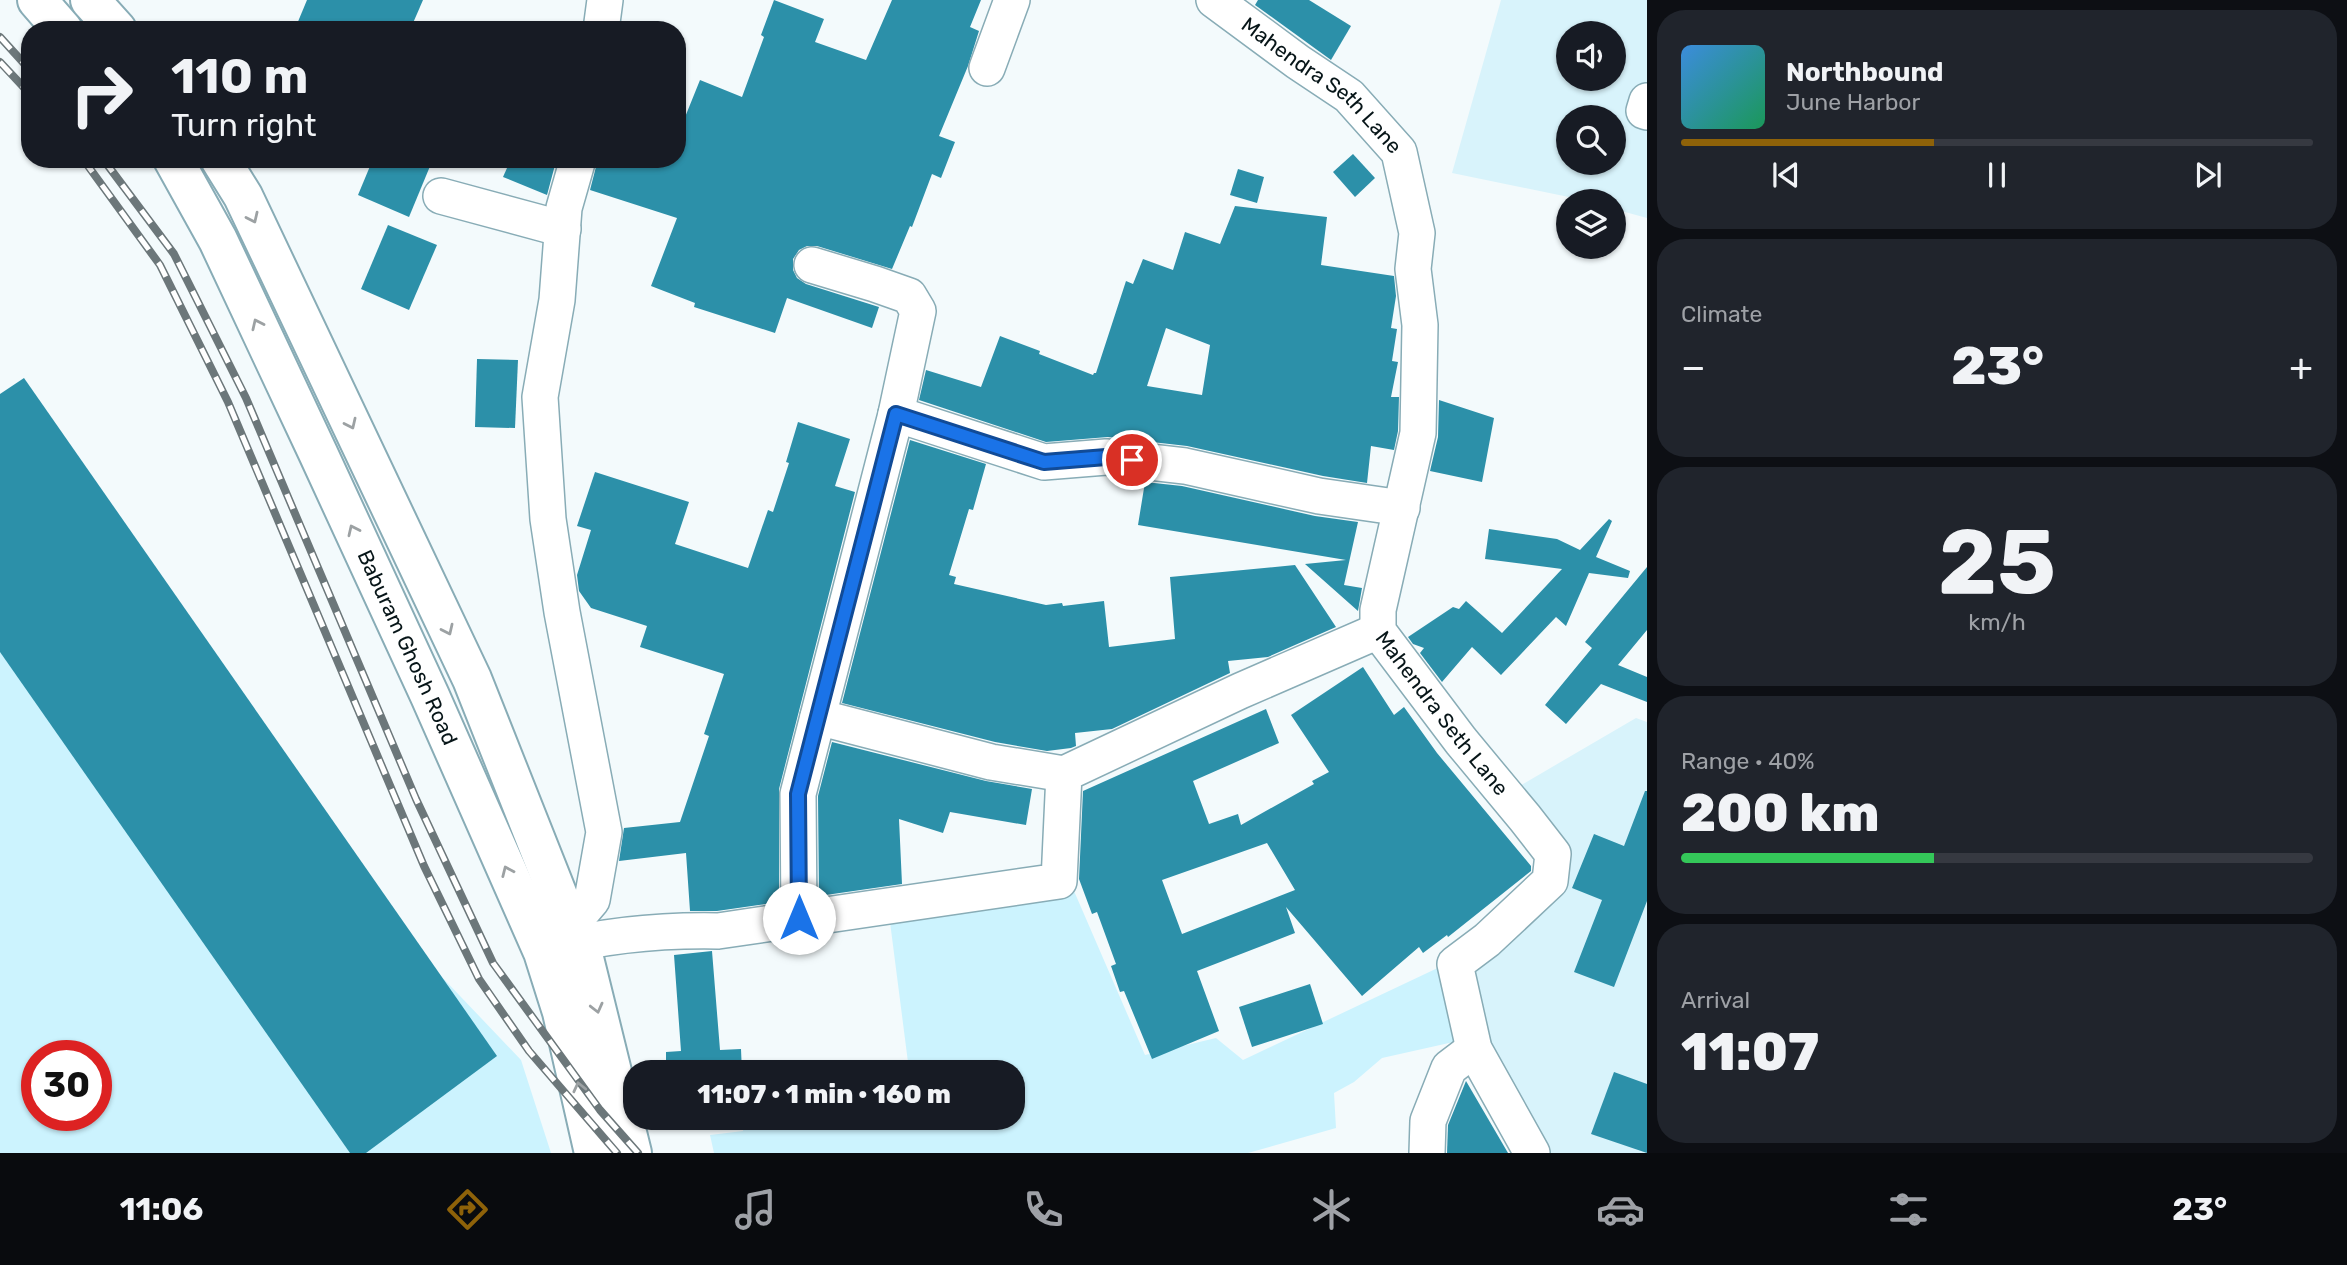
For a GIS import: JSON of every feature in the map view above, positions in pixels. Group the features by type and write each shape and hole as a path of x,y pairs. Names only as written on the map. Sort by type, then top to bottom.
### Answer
{"main road":[{"path":"37,0 56,21"},
{"path":"90,0 109,21"},
{"name":"Baburam Ghosh Road","path":"178,168 218,240 312,440 430,696 543,952 562,1012 594,1153"},
{"name":"Baburam Ghosh Road","path":"226,168 243,196 472,679 575,934 632,1153"}],"street":[{"path":"602,21 606,0"},
{"path":"987,68 1012,0"},
{"name":"Mahendra Seth Lane","path":"1214,0 1349,96 1399,152 1417,233 1413,269 1420,324 1418,433 1378,610 1378,631 1461,741 1553,855 1550,881 1487,940 1455,964 1474,1049 1532,1153"},
{"path":"1647,101 1644,111 1647,112"},
{"path":"575,168 564,208 557,300 540,397 548,519 562,612 604,832 592,900 575,934"},
{"path":"441,196 562,229"},
{"path":"799,918 798,794 896,414 918,311 909,296 812,265"},
{"path":"896,414 1044,462 1106,457 1185,466 1319,496 1402,508"},
{"path":"818,716 991,762 1065,774 1240,691 1378,631"},
{"path":"543,952 575,934 718,931 1059,881 1065,774"},
{"path":"1427,1153 1428,1121 1450,1068 1474,1049"}],"shaded area":[{"path":"1501,0 1647,0 1647,218 1626,212 1626,189 1556,189 1556,194 1452,173"},
{"path":"0,513 521,1060 551,1153 0,1153"},
{"path":"1636,718 1647,722 1647,1153 1541,1153 1482,1046 1466,973 1555,883 1511,791"},
{"path":"1074,891 1145,1055 1216,1038 1243,1060 1444,965 1458,1041 1382,1058 1354,1082 1334,1093 1336,1128 1248,1153 714,1153 710,1135 743,1130 1025,1130 1025,1060 908,1060 890,922"}],"building":[{"path":"307,0 423,0 414,21 298,21"},
{"path":"774,0 824,19 815,42 866,60 892,0 981,0 970,27 979,31 968,66 939,136 955,142 941,178 932,174 912,227 910,226 892,269 817,246 807,246 799,250 793,259 793,270 797,278 806,284 879,307 872,328 787,298 775,333 694,307 695,303 651,286 677,218 590,190 596,168 686,168 686,115 700,80 742,97 764,37 761,35"},
{"path":"1258,0 1309,0 1351,26 1331,60 1255,5"},
{"path":"1353,154 1375,178 1355,197 1333,172"},
{"path":"369,168 429,168 409,217 358,195"},
{"path":"507,168 554,168 547,195 503,177"},
{"path":"1238,169 1264,177 1257,203 1230,195"},
{"path":"1235,206 1327,217 1321,265 1394,276 1396,296 1391,328 1397,329 1392,361 1398,362 1391,397 1399,397 1398,431 1394,450 1371,446 1367,483 1187,446 1108,437 1046,442 919,400 926,370 981,387 1000,336 1093,375 1096,373 1126,281 1133,284 1143,259 1173,270 1185,232 1220,244","holes":["1166,328 1210,345 1202,395 1147,386"]},
{"path":"388,225 437,245 409,310 361,289"},
{"path":"477,359 518,360 515,428 475,427"},
{"path":"24,378 497,1056 366,1153 350,1153 0,652 0,394"},
{"path":"1439,400 1494,418 1482,482 1430,471 1438,437"},
{"path":"798,422 850,439 835,486 855,492 779,789 779,902 717,911 690,911 686,853 619,861 624,828 680,822 709,736 704,734 724,674 640,647 647,626 591,608 579,591 577,575 591,530 577,526 595,472 689,502 675,544 748,568 768,510 773,512 789,463 786,462"},
{"path":"910,440 986,464 973,510 969,509 949,575 956,577 954,584 1046,605 1062,603 1063,606 1104,601 1109,647 1175,639 1170,577 1295,565 1336,627 1268,657 1228,661 1230,673 1112,729 1075,733 1076,746 1071,748 1047,751 995,742 842,703"},
{"path":"1145,482 1182,486 1315,516 1358,522 1344,585 1362,588 1358,611 1305,564 1346,560 1138,525"},
{"path":"1609,519 1612,521 1596,557 1630,571 1628,578 1589,573 1566,626 1556,617 1501,675 1472,647 1442,682 1420,653 1424,648 1413,644 1408,637 1453,607 1459,609 1466,601 1502,633 1562,569 1485,559 1489,529 1557,539 1580,550"},
{"path":"1647,567 1647,630 1618,665 1647,677 1647,702 1601,684 1566,724 1545,705 1592,648 1585,642"},
{"path":"1363,667 1394,715 1404,707 1437,753 1531,866 1531,871 1448,937 1447,935 1423,953 1419,947 1362,996 1286,907 1295,933 1197,971 1219,1031 1152,1059 1124,991 1120,992 1111,966 1116,964 1097,912 1092,914 1079,879 1083,791 1266,709 1279,743 1193,781 1209,824 1238,814 1241,825 1314,784 1312,781 1329,772 1291,715","holes":["1267,843 1295,890 1182,934 1162,880"]},
{"path":"832,742 986,781 1032,789 1026,825 950,812 943,833 899,819 902,884 819,896 818,796"},
{"path":"1645,791 1647,901 1614,987 1574,972 1602,900 1572,888 1594,834 1624,846"},
{"path":"712,951 720,1050 741,1049 741,1060 666,1060 666,1052 681,1051 674,955"},
{"path":"1310,984 1323,1024 1252,1047 1239,1007"},
{"path":"1614,1072 1647,1084 1647,1153 1591,1134"},
{"path":"1466,1081 1508,1153 1447,1153 1448,1125"}],"railway":[{"path":"0,37 21,60"},
{"path":"0,62 21,84"},
{"path":"90,168 160,265 228,402 424,866 479,979 529,1051 617,1153"},
{"path":"110,168 174,254 246,398 416,799 493,963 600,1110 638,1153"}],"route":[{"path":"799,918 798,794 896,414 1044,462 1106,457 1132,460"}]}
